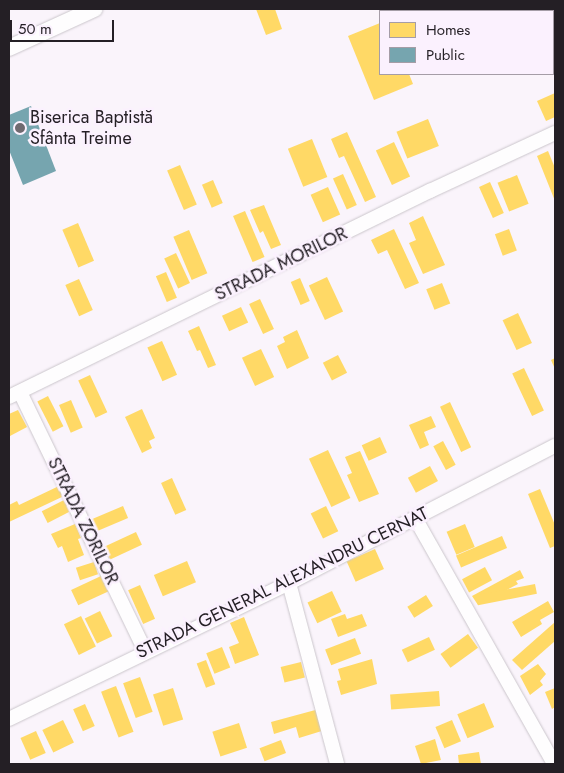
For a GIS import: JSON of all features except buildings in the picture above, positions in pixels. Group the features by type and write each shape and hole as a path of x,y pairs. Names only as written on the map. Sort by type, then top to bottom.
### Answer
{"main road":[{"path":"9,48 94,9"}],"street":[{"name":"STRADA MORILOR","path":"14,395 430,191 555,133"},
{"name":"STRADA ZORILOR","path":"14,395 146,651"},
{"name":"STRADA GENERAL ALEXANDRU CERNAT","path":"9,719 288,583 555,446"},
{"path":"415,518 554,764"},
{"path":"288,583 337,764"}],"place":[{"name":"Biserica Baptistă Sfânta Treime","path":"20,128"}]}
